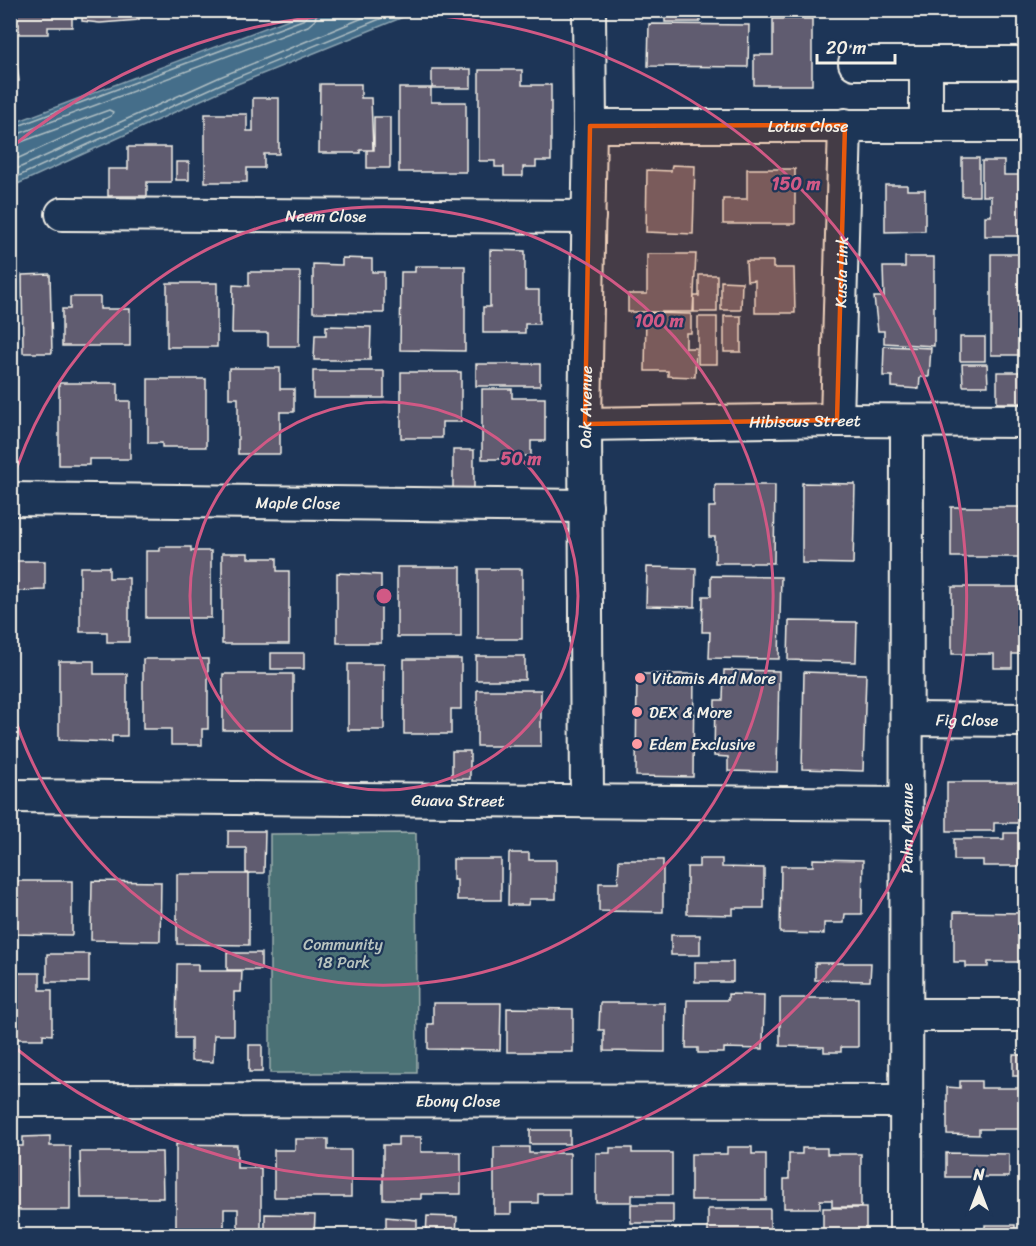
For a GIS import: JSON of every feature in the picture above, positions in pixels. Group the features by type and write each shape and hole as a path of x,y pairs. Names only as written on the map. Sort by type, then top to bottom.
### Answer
{"street":[{"name":"Oak Avenue","path":"587,801 585,424 590,126 588,10"},
{"path":"855,63 1026,63"},
{"path":"926,64 926,125"},
{"name":"Kusla Link","path":"837,420 845,125"},
{"name":"Lotus Close","path":"590,126 1026,126"},
{"name":"Neem Close","path":"62,214 589,218"},
{"name":"Hibiscus Street","path":"585,424 837,420 1026,421"},
{"name":"Palm Avenue","path":"906,1236 907,422"},
{"name":"Maple Close","path":"10,498 586,506"},
{"name":"Fig Close","path":"907,719 1026,720"},
{"name":"Guava Street","path":"10,796 906,804"},
{"path":"908,1015 1026,1015"},
{"name":"Ebony Close","path":"10,1100 906,1101"}],"highlighted area":[{"path":"845,125 837,420 585,424 590,126"}],"green space":[{"name":"Community 18 Park","path":"416,833 417,1073 270,1073 270,834"}],"water":[{"path":"310,11 418,11 225,89 11,187 11,124"}],"building":[{"path":"10,10 72,10 72,27 48,27 48,34 19,34 19,24 10,24"},
{"path":"82,10 139,10 139,20 100,23 82,21"},
{"path":"665,10 700,10 700,22 665,22"},
{"path":"772,10 812,10 812,15 772,15"},
{"path":"1026,10 1026,30 1024,12 858,12"},
{"path":"773,19 812,19 812,85 754,85 754,55 773,55"},
{"path":"649,24 749,25 748,67 648,66"},
{"path":"10,56 16,56 19,81 10,82"},
{"path":"432,69 471,69 471,88 432,88"},
{"path":"479,70 522,70 522,85 551,85 551,161 536,161 536,167 523,167 523,176 504,176 504,167 495,167 495,161 479,161"},
{"path":"320,84 361,84 361,98 371,98 373,150 360,150 360,153 319,153"},
{"path":"399,88 431,88 431,102 466,102 466,172 399,172"},
{"path":"253,98 279,98 279,154 264,154 264,168 247,168 247,182 205,182 205,114 247,114 247,131 253,131"},
{"path":"374,117 390,117 390,168 367,168 367,150 374,150"},
{"path":"128,147 171,147 171,182 147,182 147,196 108,196 108,169 128,169"},
{"path":"962,158 979,158 979,196 962,196"},
{"path":"982,161 1004,161 1004,175 1026,175 1026,236 985,236 985,216 991,216 991,196 982,196"},
{"path":"176,162 189,162 189,180 176,180"},
{"path":"672,165 695,166 693,234 646,232 647,170 671,171"},
{"path":"747,169 795,169 795,224 723,224 723,199 747,199"},
{"path":"885,185 907,185 907,190 925,190 925,231 885,232"},
{"path":"490,250 525,251 525,290 539,290 539,324 525,324 525,333 483,333 483,307 490,307"},
{"path":"647,254 696,254 693,312 628,312 628,294 647,294"},
{"path":"991,254 1026,254 1026,355 991,355"},
{"path":"905,257 934,257 934,346 884,343 884,331 878,331 874,297 884,297 883,267 905,267"},
{"path":"342,258 372,259 372,272 384,272 384,313 313,312 313,264 342,265"},
{"path":"746,261 773,261 773,268 794,268 795,313 755,313 755,280 747,281"},
{"path":"415,266 465,266 465,351 400,350 401,272 415,272"},
{"path":"249,272 300,272 299,346 268,346 268,333 232,333 233,285 249,286"},
{"path":"50,274 52,353 23,353 22,275"},
{"path":"699,275 717,275 717,312 694,312 694,296 699,296"},
{"path":"721,281 742,282 741,310 721,310"},
{"path":"167,283 217,283 217,347 167,347"},
{"path":"70,297 100,297 100,309 130,309 130,346 62,346 62,309 70,309"},
{"path":"646,313 691,314 691,333 686,333 686,348 696,348 695,377 668,376 668,371 645,371"},
{"path":"724,316 741,316 741,352 724,352"},
{"path":"698,317 717,317 717,364 698,364"},
{"path":"326,326 371,327 370,360 314,360 315,335 326,335"},
{"path":"960,337 985,337 985,361 960,361"},
{"path":"884,346 931,348 929,377 920,377 919,389 892,387 892,376 883,376"},
{"path":"476,364 540,364 540,386 476,386"},
{"path":"962,364 987,364 988,386 963,386"},
{"path":"229,368 280,368 280,389 294,389 294,412 280,412 280,454 238,454 238,398 229,398"},
{"path":"313,371 384,371 384,398 313,398"},
{"path":"401,372 461,372 461,422 442,422 442,438 401,438"},
{"path":"997,372 1026,372 1026,403 997,403"},
{"path":"148,379 206,379 206,447 162,447 162,443 148,443"},
{"path":"59,383 118,383 118,401 130,401 130,459 89,459 89,465 59,465"},
{"path":"482,389 512,389 512,398 545,398 545,441 531,441 531,456 513,456 513,459 482,459"},
{"path":"453,450 474,450 474,489 453,489"},
{"path":"802,483 855,484 853,564 802,563"},
{"path":"715,485 775,485 774,563 715,563 715,537 709,537 709,507 715,507"},
{"path":"951,507 1022,507 1022,557 951,557"},
{"path":"160,547 191,547 191,551 211,551 211,618 146,618 146,551 160,551"},
{"path":"222,553 248,553 248,558 277,558 277,571 289,571 289,644 222,644"},
{"path":"16,561 45,561 45,590 17,591"},
{"path":"80,567 109,567 109,578 129,578 129,642 107,642 107,632 80,632"},
{"path":"397,567 461,567 461,637 397,637"},
{"path":"647,567 696,568 695,607 646,606"},
{"path":"478,569 522,569 522,639 478,639"},
{"path":"337,573 381,575 381,643 337,643"},
{"path":"711,576 781,577 779,659 709,658 710,632 702,632 703,596 711,596"},
{"path":"14,585 14,637 10,637 10,586"},
{"path":"952,587 1019,587 1019,654 1012,654 1012,668 994,668 994,654 952,654"},
{"path":"789,621 857,622 856,662 788,660"},
{"path":"271,653 304,653 304,669 271,669"},
{"path":"476,656 525,656 525,680 476,680"},
{"path":"143,659 208,659 208,729 202,729 202,745 171,745 171,729 143,729"},
{"path":"404,659 461,659 461,709 451,709 451,734 404,734"},
{"path":"59,661 94,661 94,674 127,674 127,736 112,736 112,742 59,740"},
{"path":"348,664 384,664 384,730 348,730"},
{"path":"724,670 779,671 777,772 728,771 728,757 714,756 715,700 723,700"},
{"path":"804,672 866,674 863,771 802,769"},
{"path":"223,674 293,674 293,730 223,730"},
{"path":"637,674 694,674 693,777 636,776"},
{"path":"477,690 541,690 541,746 477,746"},
{"path":"452,751 470,751 470,779 452,779"},
{"path":"947,782 1026,782 1026,823 994,823 994,831 947,831"},
{"path":"228,831 265,831 264,873 246,873 246,848 228,848"},
{"path":"1004,833 1025,833 1025,866 983,866 983,860 954,860 954,839 1004,839"},
{"path":"509,853 529,853 529,860 556,860 556,899 529,899 528,905 508,905"},
{"path":"453,859 501,859 501,900 457,900 457,880 453,880"},
{"path":"699,859 722,859 722,867 764,868 764,908 733,908 733,915 687,914 687,867 699,867"},
{"path":"813,859 863,860 862,914 845,914 844,923 824,923 824,934 780,933 781,866 813,866"},
{"path":"619,860 663,860 663,912 599,911 599,883 618,883"},
{"path":"177,874 249,874 249,945 177,944"},
{"path":"10,881 72,881 72,935 10,934"},
{"path":"92,881 161,882 160,941 91,940"},
{"path":"954,912 1026,913 1026,962 988,962 988,967 966,967 966,962 954,962"},
{"path":"671,935 700,935 700,955 671,955"},
{"path":"227,953 261,953 261,970 227,970"},
{"path":"47,954 89,954 89,982 47,982"},
{"path":"695,962 733,962 733,982 695,982"},
{"path":"815,963 871,963 870,981 815,980"},
{"path":"177,964 198,964 198,971 242,971 241,992 234,992 234,1035 214,1035 213,1062 191,1061 191,1038 176,1038"},
{"path":"10,973 40,973 40,990 52,990 52,1035 43,1034 43,1039 10,1039"},
{"path":"728,994 764,995 763,1049 724,1048 724,1053 698,1053 698,1048 686,1048 687,1000 728,1000"},
{"path":"780,998 858,998 858,1047 841,1047 841,1052 824,1052 824,1047 780,1046"},
{"path":"433,1003 501,1003 500,1050 428,1049 428,1024 433,1024"},
{"path":"600,1003 665,1003 665,1052 604,1051 604,1030 599,1030"},
{"path":"507,1008 573,1009 573,1052 507,1052"},
{"path":"249,1045 262,1045 262,1072 249,1072"},
{"path":"1013,1055 1026,1055 1026,1076 1013,1076"},
{"path":"960,1081 981,1081 981,1088 1023,1088 1022,1129 979,1129 979,1135 947,1134 947,1087 960,1088"},
{"path":"530,1130 570,1130 570,1144 530,1144"},
{"path":"50,1136 50,1146 70,1146 70,1210 10,1210 10,1146 23,1146 23,1137"},
{"path":"398,1137 421,1137 421,1152 461,1152 461,1194 421,1194 421,1199 383,1199 383,1145 398,1145"},
{"path":"295,1139 328,1139 328,1150 351,1150 351,1197 274,1197 274,1150 295,1150"},
{"path":"176,1144 237,1145 237,1168 261,1168 261,1236 238,1236 238,1209 224,1209 224,1236 176,1236"},
{"path":"494,1147 529,1147 529,1153 570,1153 570,1194 538,1194 538,1203 511,1203 511,1214 494,1214"},
{"path":"727,1147 752,1147 752,1154 766,1154 766,1200 691,1200 691,1154 727,1154"},
{"path":"610,1148 632,1148 632,1153 672,1153 672,1195 632,1195 632,1202 596,1202 596,1153 610,1153"},
{"path":"802,1148 827,1148 827,1154 861,1154 861,1207 832,1207 832,1200 820,1200 820,1208 784,1208 784,1179 789,1179 789,1154 802,1154"},
{"path":"80,1152 162,1152 163,1198 81,1198"},
{"path":"946,1153 1009,1154 1009,1177 946,1177"},
{"path":"631,1204 673,1204 673,1223 631,1223"},
{"path":"823,1208 866,1208 866,1236 823,1236"},
{"path":"708,1209 770,1209 770,1236 708,1236"},
{"path":"265,1214 315,1215 314,1236 265,1236"},
{"path":"427,1216 457,1217 456,1236 426,1236"},
{"path":"386,1217 417,1220 417,1236 386,1236"},
{"path":"985,1225 1015,1225 1015,1236 985,1236"}],"place":[{"name":"Vitamis And More","path":"640,678"},
{"name":"DEX & More","path":"637,712"},
{"name":"Edem Exclusive","path":"637,744"}]}
